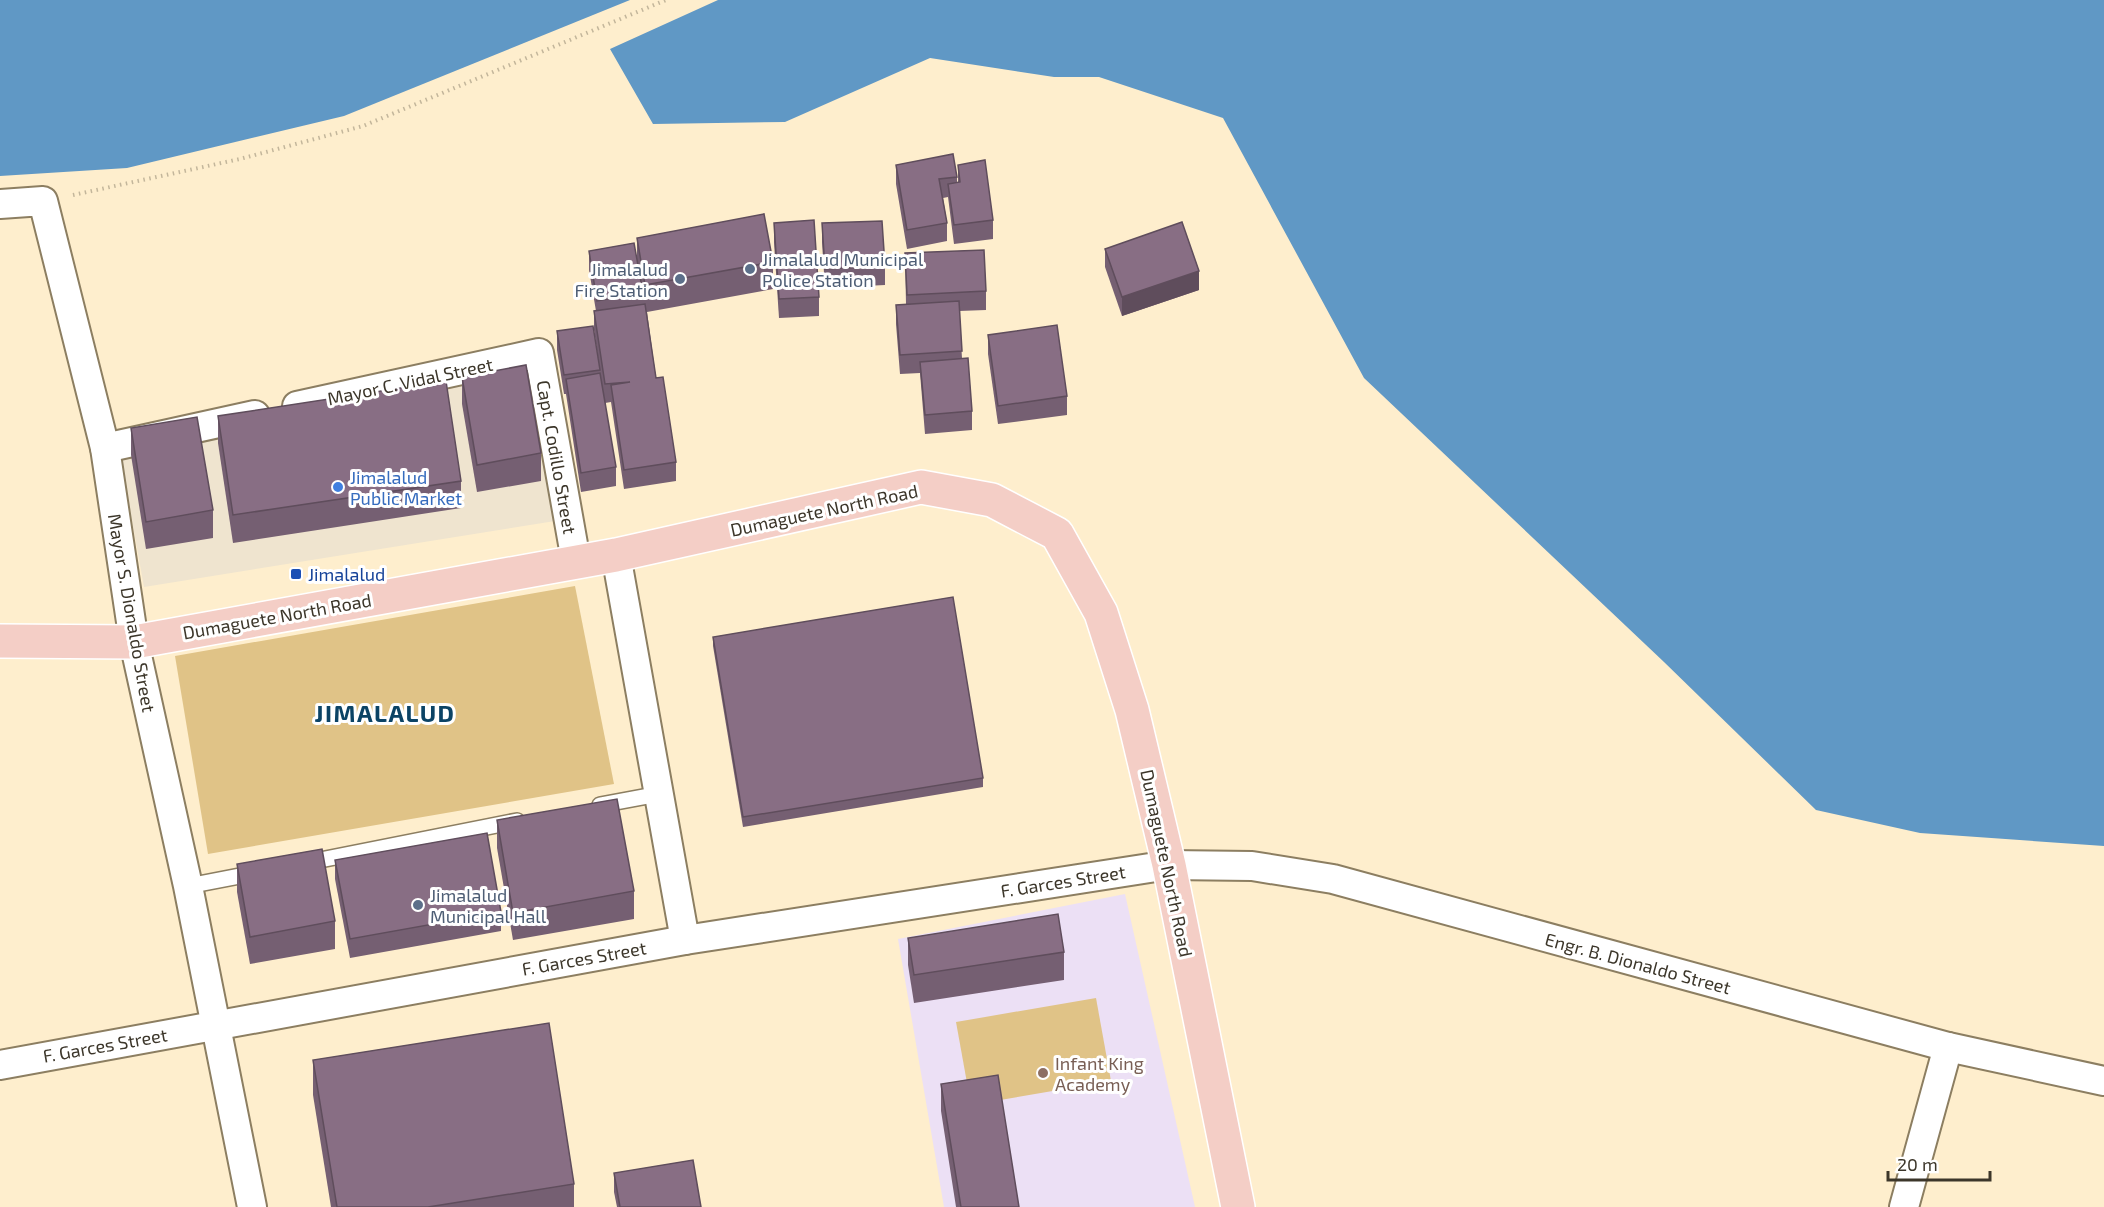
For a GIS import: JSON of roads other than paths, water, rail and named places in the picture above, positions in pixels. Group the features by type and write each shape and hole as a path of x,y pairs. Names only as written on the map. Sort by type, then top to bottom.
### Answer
{"highway":[{"name":"Dumaguete North Road","path":"0,641 134,642 616,555 921,487 992,500 1057,534 1101,613 1132,710 1169,864 1238,1207"}],"street":[{"name":"Mayor S. Dionaldo Street","path":"0,204 43,201 105,448 134,642 188,886 214,1026 252,1207"},
{"name":"Mayor C. Vidal Street","path":"105,448 539,353"},
{"name":"Capt. Codillo Street","path":"539,353 576,561"},
{"path":"616,555 685,940"},
{"name":"F. Garces Street","path":"0,1065 685,940 1169,864"},
{"name":"Engr. B. Dionaldo Street","path":"1169,864 1252,866 1333,879 1948,1047 2104,1081"},
{"path":"1904,1207 1948,1047"}],"lane":[{"path":"588,807 659,794"},
{"path":"294,866 529,819"},
{"path":"188,886 270,870"}],"water":[{"path":"0,0 630,0 344,116 127,168 0,176"},
{"path":"718,0 2104,0 2104,846 1920,833 1816,810 1664,662 1364,378 1223,118 1099,77 1054,77 930,58 785,122 653,124 610,49"}],"place":[{"name":"Jimalalud Municipal Police Station","path":"750,269"},
{"name":"Jimalalud Fire Station","path":"680,279"},
{"name":"Jimalalud Public Market","path":"338,487"},
{"name":"Jimalalud","path":"296,574"},
{"name":"Jimalalud Municipal Hall","path":"418,905"},
{"name":"Infant King Academy","path":"1043,1073"}],"district":[{"name":"JIMALALUD","path":"385,712"}]}
